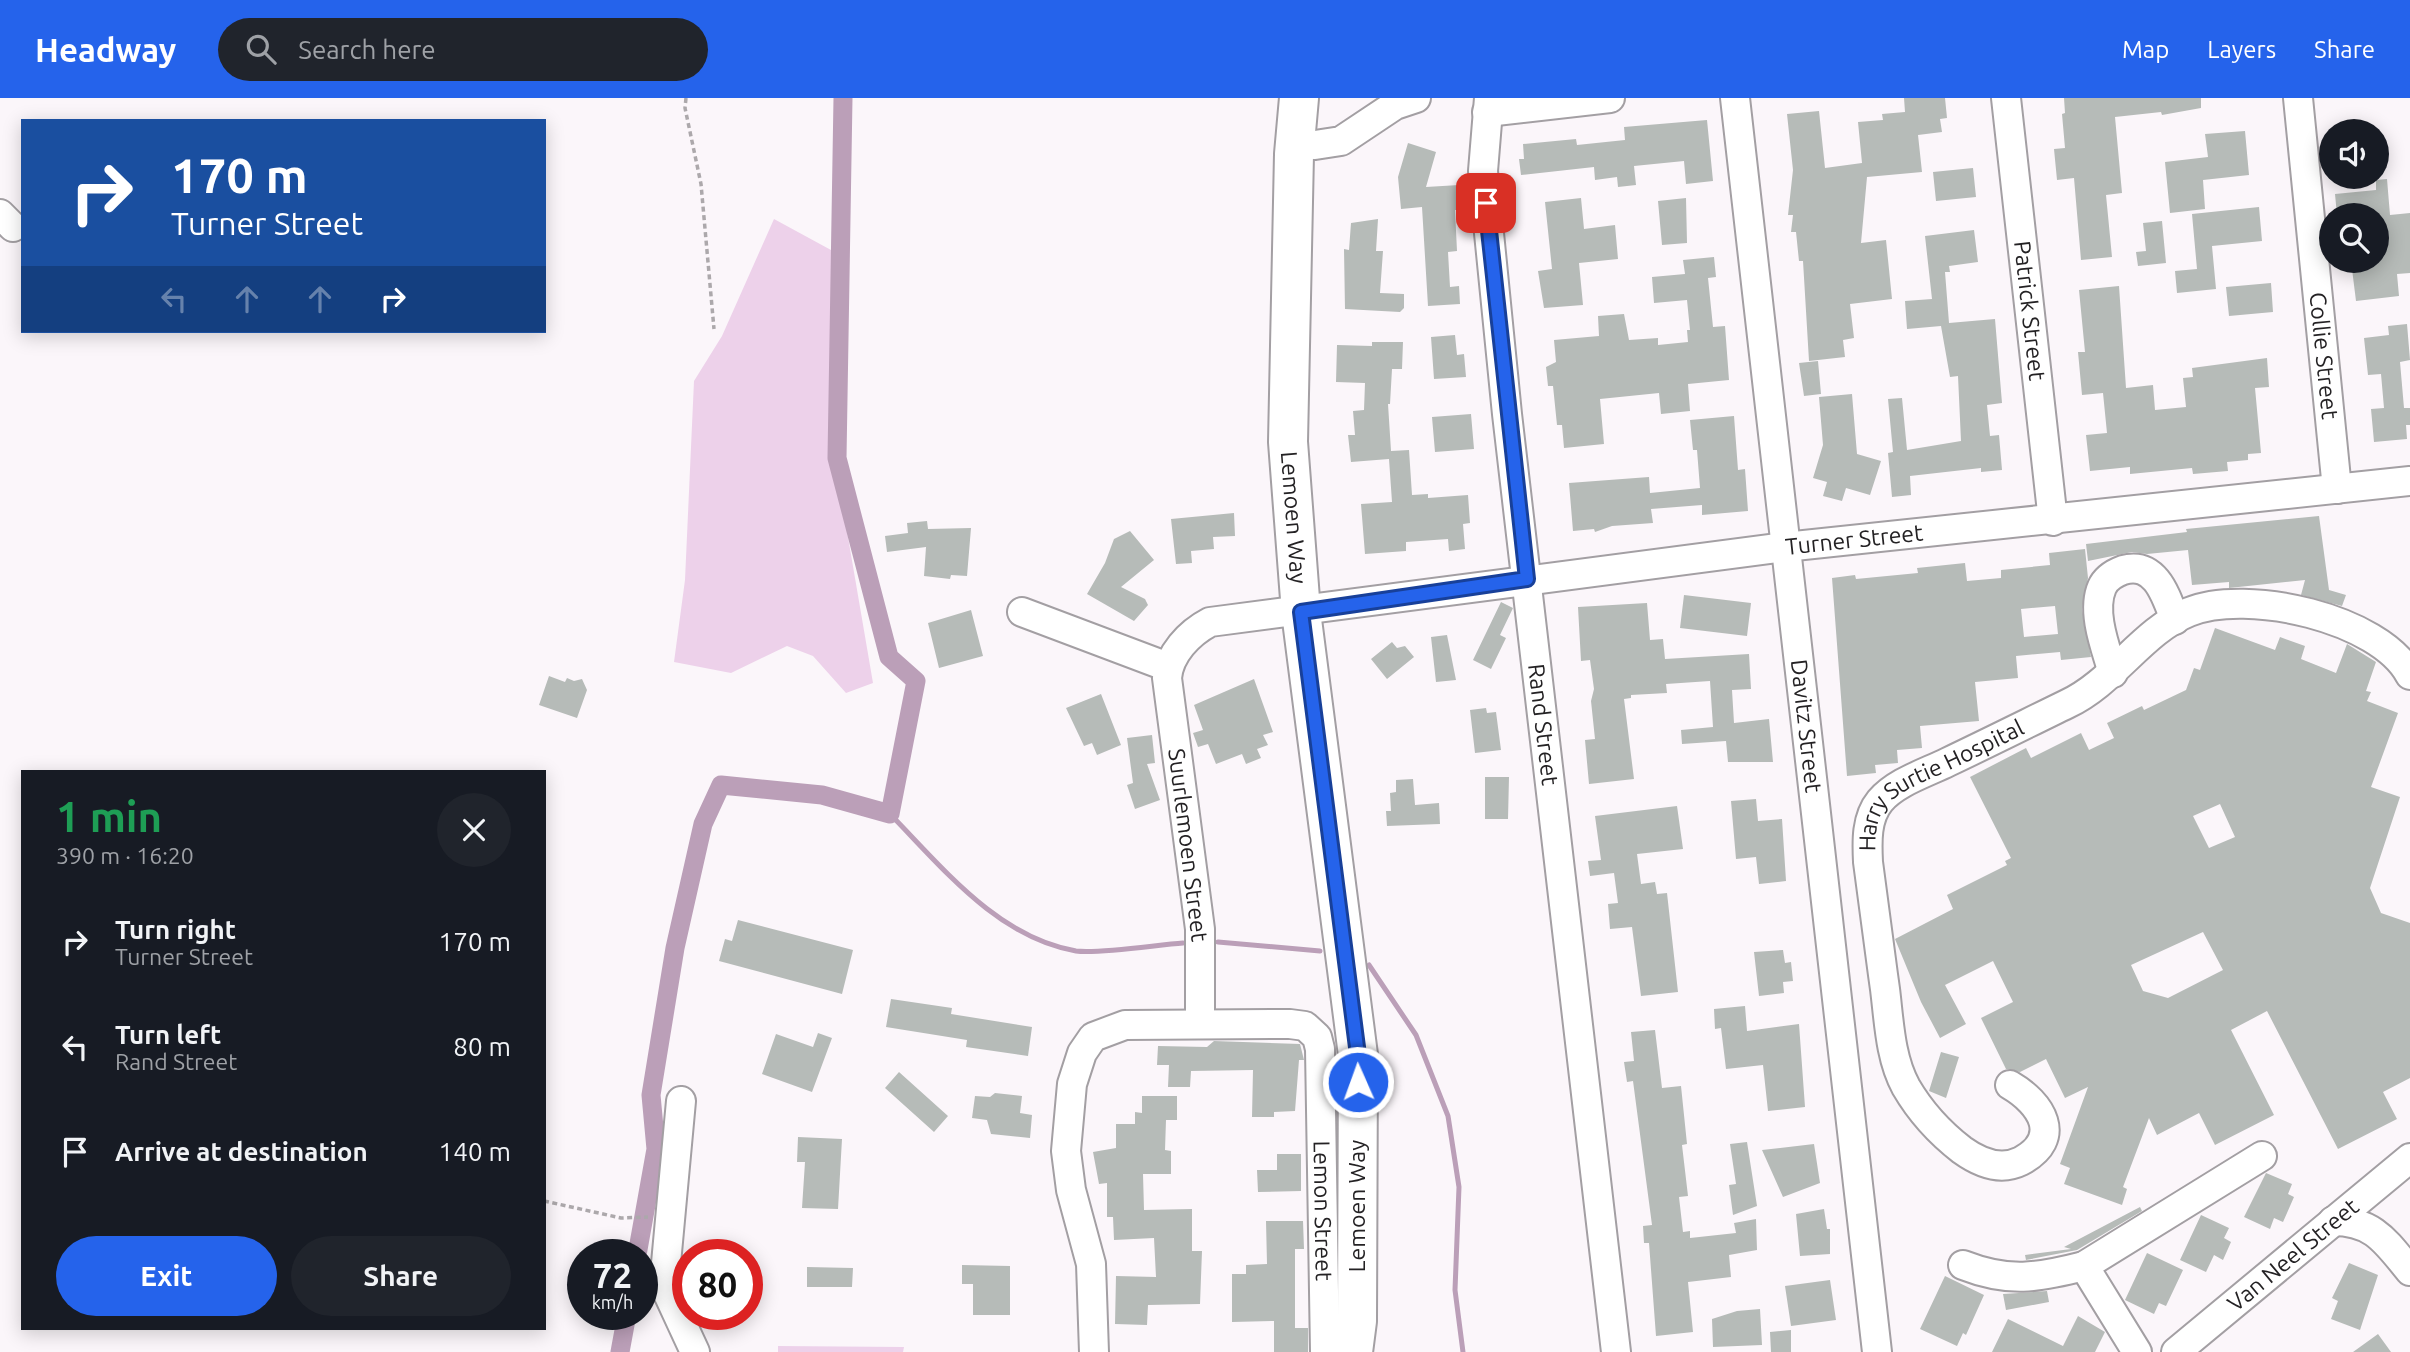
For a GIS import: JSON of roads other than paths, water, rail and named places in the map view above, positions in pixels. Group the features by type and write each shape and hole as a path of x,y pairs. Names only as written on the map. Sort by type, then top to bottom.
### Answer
{"highway":[{"name":"Lemoen Way","path":"1299,98 1294,145 1288,442 1301,612 1358,1055 1357,1321 1353,1352"}],"street":[{"path":"1294,145 1341,141 1395,104 1416,98"},
{"path":"1488,105 1610,98"},
{"name":"Davitz Street","path":"1735,98 1877,1352"},
{"name":"Patrick Street","path":"2006,98 2053,521"},
{"name":"Collie Street","path":"2298,98 2337,489"},
{"name":"Rand Street","path":"1488,105 1484,185 1616,1352"},
{"name":"Turner Street","path":"1301,612 1527,579 1785,547 2053,521 2410,481"},
{"path":"2113,673 2099,608 2102,587 2110,576 2137,568 2148,571 2158,581 2175,621"},
{"name":"Harry Surtie Hospital","path":"2010,1085 2038,1106 2044,1128 2036,1150 2017,1163 2005,1166 1989,1164 1951,1141 1924,1113 1905,1085 1893,1050 1868,862 1867,838 1871,817 1879,802 1891,791 2082,697 2113,673 2151,636 2188,612 2221,603 2250,603 2302,613 2371,637 2393,651 2410,675"},
{"path":"1022,612 1168,667 1191,634 1210,622 1301,612"},
{"name":"Suurlemoen Street","path":"1168,667 1168,692 1200,929 1200,1024"},
{"path":"1094,1352 1091,1264 1072,1190 1066,1151 1070,1095 1076,1065 1093,1037 1117,1026 1200,1024"},
{"name":"Lemon Street","path":"1200,1024 1290,1024 1311,1030 1317,1037 1320,1049 1325,1352"},
{"path":"681,1101 664,1285 695,1352"},
{"path":"1963,1265 1991,1276 2022,1278 2084,1266 2262,1156"},
{"name":"Van Neel Street","path":"2176,1352 2410,1158"},
{"path":"2333,1221 2351,1221 2376,1232 2410,1271"},
{"path":"2084,1266 2137,1352"}],"waterway":[{"path":"640,1239 656,1149 651,1095 675,948 703,824 721,785 822,795 890,814 916,681 889,657 837,458 843,98"},
{"path":"890,814 973,898 1021,932 1048,944 1086,952 1183,943"},
{"path":"1218,942 1320,951"},
{"path":"1369,965 1416,1035 1448,1116 1459,1187 1455,1290 1463,1352"},
{"path":"620,1352 624,1330"}]}
